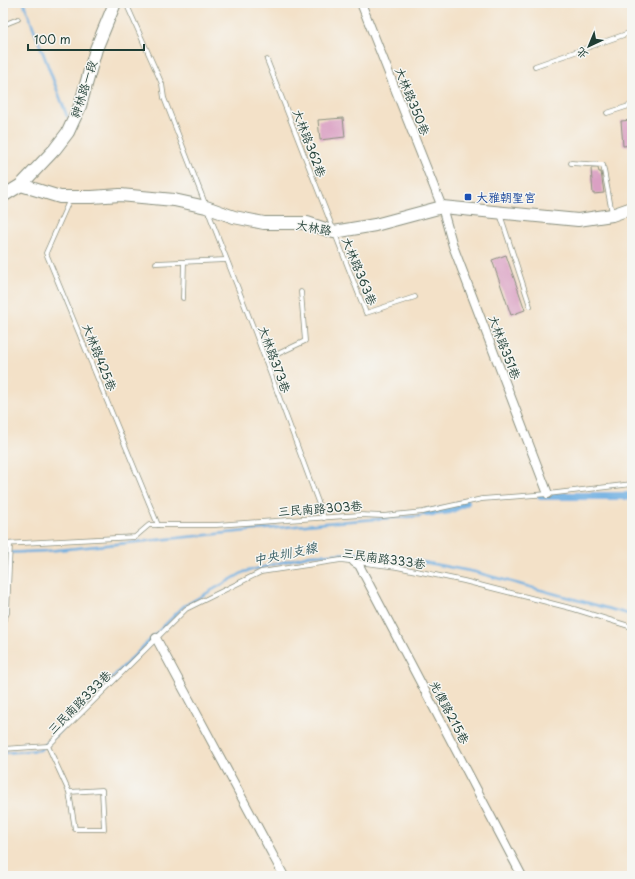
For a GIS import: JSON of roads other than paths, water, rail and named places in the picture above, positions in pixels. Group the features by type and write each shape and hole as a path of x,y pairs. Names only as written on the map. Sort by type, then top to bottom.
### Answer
{"street":[{"name":"神林路一段","path":"3,196 21,185 55,149 68,132 80,106 96,49 115,3"},
{"name":"大林路350巷","path":"361,3 442,207"},
{"name":"大林路","path":"21,185 60,197 120,195 174,200 206,207 234,217 264,223 306,223 334,232 375,225 442,207 578,220 612,215 632,208"},
{"name":"大林路351巷","path":"442,207 453,246 548,494"},
{"name":"光復路215巷","path":"354,562 359,565 522,876"},
{"path":"156,638 284,876"}],"lane":[{"name":"大林路373巷","path":"126,3 162,84 164,98 324,518"},
{"path":"3,25 18,19"},
{"path":"535,66 632,32"},
{"name":"大林路362巷","path":"267,60 334,232"},
{"path":"606,113 632,105"},
{"path":"571,163 603,165 612,215"},
{"name":"大林路425巷","path":"71,197 46,253 158,525"},
{"path":"499,212 530,306"},
{"name":"大林路363巷","path":"334,232 366,313 415,297"},
{"path":"156,263 226,260"},
{"path":"183,298 184,262"},
{"path":"265,360 304,340 301,292"},
{"name":"三民南路303巷","path":"3,544 135,537 149,525 216,525 360,515 383,516 423,512 482,499 548,494 632,484"},
{"path":"3,622 7,613 10,544"},
{"name":"三民南路333巷","path":"3,749 48,746 186,609 262,572 340,560 397,567 464,581 574,609 632,627"},
{"path":"48,746 69,792 75,829 104,829 102,790 69,792"}],"waterway":[{"path":"24,3 67,116"},
{"path":"541,496 632,496"},
{"path":"427,513 450,510 466,502"},
{"path":"3,553 47,551 336,522 420,516 427,513"},
{"name":"中央圳支線","path":"3,753 40,750 184,606 244,572 310,555 357,553 391,556 475,572 632,615"}],"place":[{"name":"大雅朝聖宮","path":"468,197"}]}
